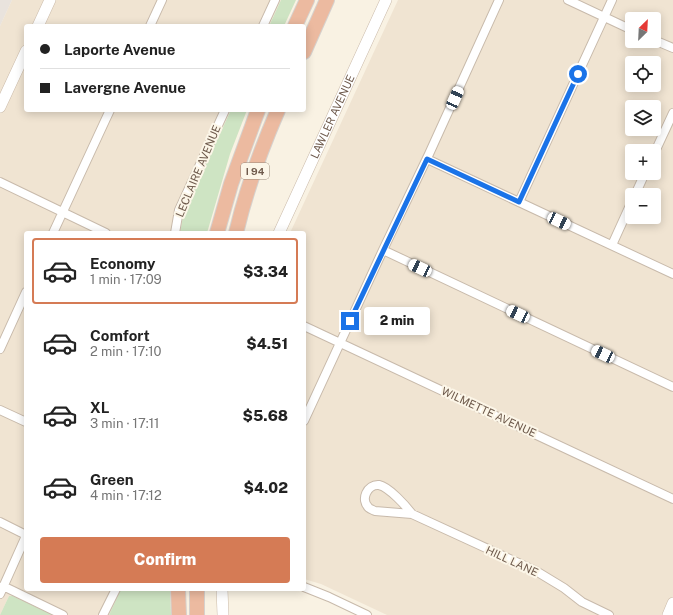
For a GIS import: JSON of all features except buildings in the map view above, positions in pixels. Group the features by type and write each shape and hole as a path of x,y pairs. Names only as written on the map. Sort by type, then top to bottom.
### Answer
{"highway":[{"path":"296,24 307,0"},
{"path":"306,47 327,0"},
{"name":"I 94","path":"218,231 231,184 257,112"},
{"name":"I 94","path":"237,231 264,143 277,112"},
{"path":"178,591 179,615"},
{"path":"197,591 197,615"}],"street":[{"path":"39,24 50,0"},
{"path":"151,24 162,0"},
{"path":"264,24 275,0"},
{"name":"LAWLER AVENUE","path":"280,231 386,0"},
{"path":"306,417 427,159 499,0"},
{"path":"568,0 625,27"},
{"path":"519,202 612,0"},
{"path":"661,43 673,48"},
{"path":"0,107 24,55"},
{"path":"54,231 109,112"},
{"name":"LECLAIRE AVENUE","path":"175,231 179,210 224,112"},
{"path":"659,144 673,113"},
{"path":"427,159 673,274"},
{"path":"0,182 102,231"},
{"path":"612,245 625,216"},
{"path":"383,250 673,387"},
{"path":"0,349 24,296"},
{"name":"WILMETTE AVENUE","path":"306,327 673,499"},
{"path":"0,410 24,421"},
{"name":"HILL LANE","path":"412,514 402,502 384,487 379,485 372,486 367,492 365,500 366,504 370,508 375,510 412,514 536,571 564,588 582,602 609,615"},
{"path":"0,522 24,534"},
{"path":"24,540 2,590 63,615"},
{"path":"306,588 367,615"},
{"path":"103,615 115,591"},
{"path":"222,591 223,615"},
{"path":"668,615 673,603"}],"shaded area":[{"path":"0,0 12,0 0,26"},
{"path":"12,0 281,0 270,24 24,24 24,112 230,112 187,204 180,231 24,231 24,591 120,591 109,615 53,615 13,596 9,596 0,615 0,26"},
{"path":"398,0 673,0 673,615 387,615 321,584 306,580 306,231 291,231"}],"green space":[{"path":"281,0 296,0 285,24 270,24"},
{"path":"230,112 246,112 230,154 208,231 180,231 187,204"},
{"path":"120,591 170,591 171,615 109,615"},
{"path":"9,596 13,596 53,615 0,615"}],"route":[{"path":"350,321 427,159 519,202 578,74"}]}
